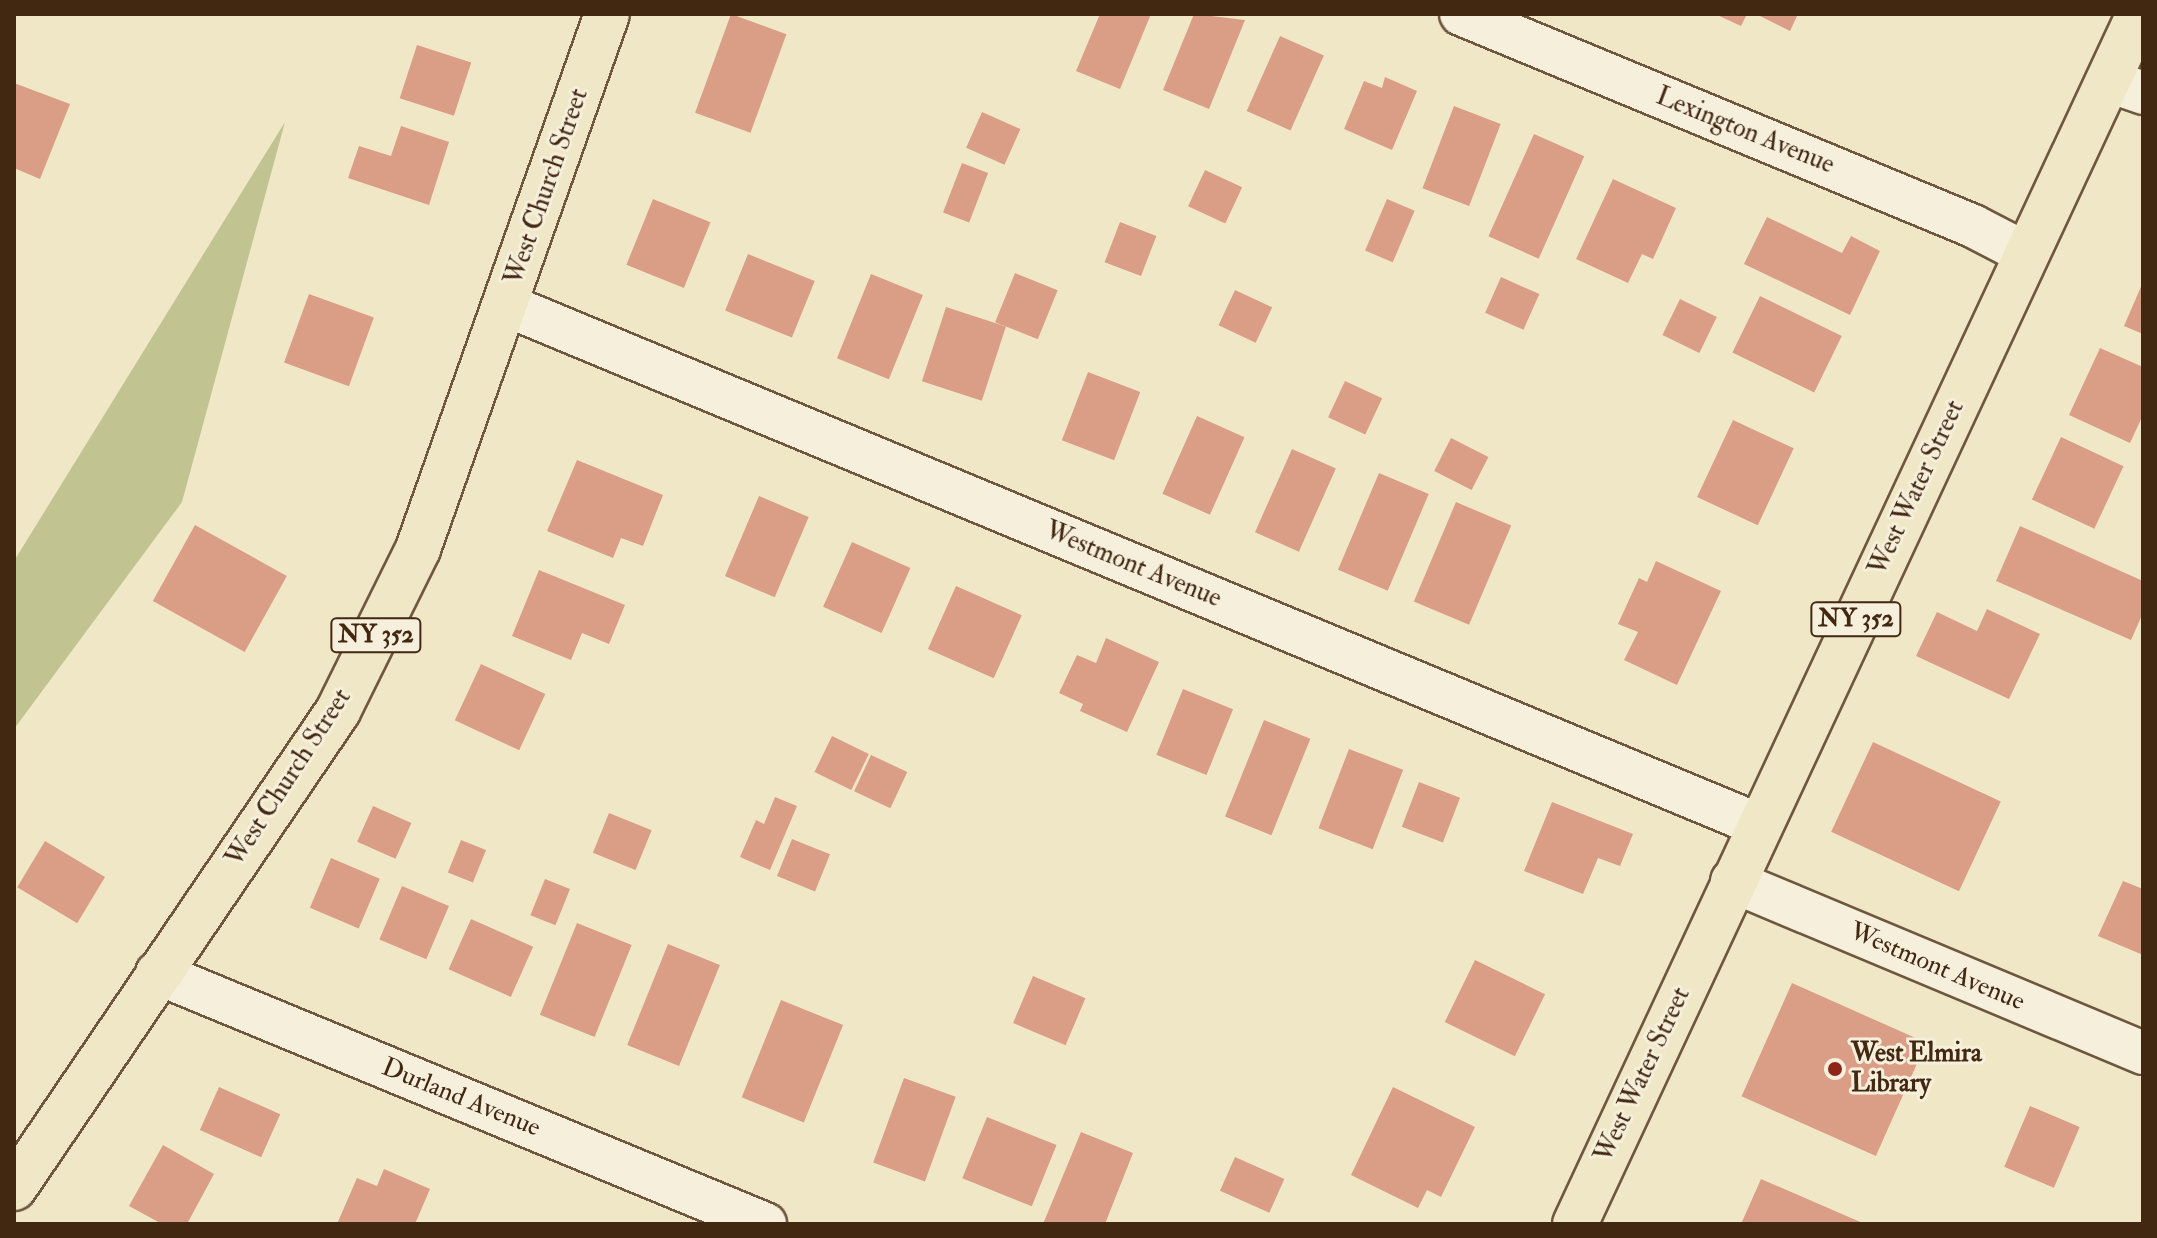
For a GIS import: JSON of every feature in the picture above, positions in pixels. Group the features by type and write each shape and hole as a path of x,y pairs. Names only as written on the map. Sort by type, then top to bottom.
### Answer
{"main road":[{"name":"West Church Street","path":"14,1188 157,973 338,711 418,549 607,14"},
{"name":"West Water Street","path":"1575,1224 1732,881 2027,254 2126,87 2139,14"}],"street":[{"name":"Lexington Avenue","path":"1461,14 1973,226 2027,254"},
{"name":"Westmont Avenue","path":"506,305 1759,825"},
{"name":"Westmont Avenue","path":"1732,881 2143,1053"},
{"name":"Durland Avenue","path":"157,973 765,1224"}],"green space":[{"path":"285,122 182,502 14,729 14,561"}],"building":[{"path":"731,14 786,34 751,133 695,113"},
{"path":"1100,14 1151,14 1120,89 1076,71"},
{"path":"1194,14 1245,20 1209,109 1163,90"},
{"path":"1715,14 1747,14 1741,26"},
{"path":"1756,14 1798,14 1790,31"},
{"path":"1280,36 1324,56 1290,130 1247,111"},
{"path":"417,45 471,63 454,116 400,98"},
{"path":"1385,77 1417,91 1392,150 1344,129 1364,81 1382,88"},
{"path":"14,83 70,104 40,179 14,168"},
{"path":"1454,106 1501,124 1469,206 1422,188"},
{"path":"982,112 1020,129 1005,165 966,148"},
{"path":"401,126 449,142 429,205 348,178 359,146 391,156"},
{"path":"1534,134 1584,156 1539,259 1488,236"},
{"path":"962,163 988,173 969,223 943,212"},
{"path":"1205,170 1242,187 1225,224 1188,206"},
{"path":"1613,179 1676,208 1653,259 1642,254 1628,283 1576,259"},
{"path":"653,199 710,222 684,288 626,265"},
{"path":"1387,199 1415,211 1393,262 1365,251"},
{"path":"1767,217 1842,253 1851,236 1880,251 1850,315 1744,264"},
{"path":"1120,222 1156,236 1141,276 1105,262"},
{"path":"748,254 815,281 792,338 725,311"},
{"path":"1015,273 1058,290 1038,339 995,322"},
{"path":"871,274 923,295 889,379 837,358"},
{"path":"1501,277 1539,294 1524,330 1485,313"},
{"path":"2143,282 2143,334 2124,326"},
{"path":"1235,290 1272,307 1256,343 1219,325"},
{"path":"309,294 374,318 349,386 284,363"},
{"path":"1760,296 1842,336 1814,393 1732,353"},
{"path":"1680,299 1717,317 1699,353 1662,335"},
{"path":"946,307 1006,326 982,401 922,381"},
{"path":"2100,348 2143,367 2143,415 2130,443 2069,415"},
{"path":"1088,372 1140,392 1114,460 1062,440"},
{"path":"1345,381 1382,398 1365,435 1328,417"},
{"path":"1197,416 1245,437 1210,515 1162,494"},
{"path":"1733,420 1794,448 1758,525 1697,497"},
{"path":"2061,437 2124,466 2094,529 2032,500"},
{"path":"1451,438 1488,457 1472,490 1434,471"},
{"path":"1292,449 1336,469 1299,552 1255,532"},
{"path":"577,460 663,495 643,546 621,538 613,558 547,531"},
{"path":"1379,473 1429,494 1388,591 1338,570"},
{"path":"759,496 809,517 775,597 725,576"},
{"path":"1456,502 1511,525 1469,625 1414,601"},
{"path":"195,525 287,576 245,652 153,601"},
{"path":"2020,526 2143,581 2143,613 2131,640 1996,581"},
{"path":"852,542 910,568 882,633 823,607"},
{"path":"1656,561 1721,591 1677,685 1624,660 1638,632 1618,624 1639,578 1647,582"},
{"path":"539,570 625,605 609,644 582,633 571,660 512,636"},
{"path":"956,586 1022,615 994,678 928,649"},
{"path":"1987,609 2040,634 2009,699 1916,656 1937,612 1977,631"},
{"path":"1106,638 1159,662 1127,732 1080,711 1083,704 1059,693 1077,655 1096,663"},
{"path":"481,664 545,694 519,750 455,720"},
{"path":"1183,689 1233,709 1206,775 1156,755"},
{"path":"1264,720 1310,739 1271,835 1225,816"},
{"path":"832,736 869,754 851,790 814,772"},
{"path":"1873,742 2001,802 1959,891 1831,832"},
{"path":"1349,749 1403,770 1373,849 1319,828"},
{"path":"871,755 907,772 890,808 854,791"},
{"path":"1419,782 1460,798 1443,843 1402,827"},
{"path":"775,797 797,806 770,870 740,857 756,820 764,824"},
{"path":"1552,802 1633,834 1620,866 1598,858 1583,894 1524,871"},
{"path":"373,806 411,823 396,859 357,842"},
{"path":"609,813 652,830 636,870 593,853"},
{"path":"792,839 830,854 815,891 777,876"},
{"path":"461,840 486,850 473,883 448,872"},
{"path":"45,841 105,877 77,923 17,887"},
{"path":"331,858 380,879 359,928 310,908"},
{"path":"545,879 570,889 555,925 530,915"},
{"path":"2123,881 2143,889 2143,955 2098,936"},
{"path":"402,886 449,906 426,959 379,939"},
{"path":"471,919 533,947 511,997 449,969"},
{"path":"577,923 632,945 595,1037 540,1015"},
{"path":"668,944 720,965 679,1066 627,1045"},
{"path":"1475,960 1545,994 1515,1056 1445,1022"},
{"path":"1033,976 1085,998 1066,1045 1013,1023"},
{"name":"West Elmira Library","path":"1792,983 1926,1043 1876,1156 1742,1096"},
{"path":"781,1000 843,1025 804,1122 742,1097"},
{"path":"904,1078 956,1097 925,1181 873,1163"},
{"path":"219,1087 280,1114 261,1157 200,1130"},
{"path":"1393,1087 1475,1127 1441,1197 1427,1190 1418,1208 1351,1175"},
{"path":"2030,1106 2080,1127 2054,1188 2004,1167"},
{"path":"987,1117 1057,1145 1032,1206 962,1178"},
{"path":"1081,1132 1133,1153 1105,1224 1043,1224"},
{"path":"163,1145 214,1174 187,1224 162,1224 129,1206"},
{"path":"1235,1157 1284,1179 1269,1213 1220,1191"},
{"path":"384,1169 430,1189 415,1224 337,1224 357,1178 377,1186"},
{"path":"1761,1179 1865,1224 1741,1224"}],"place":[{"name":"West Elmira Library","path":"1835,1069"}]}
